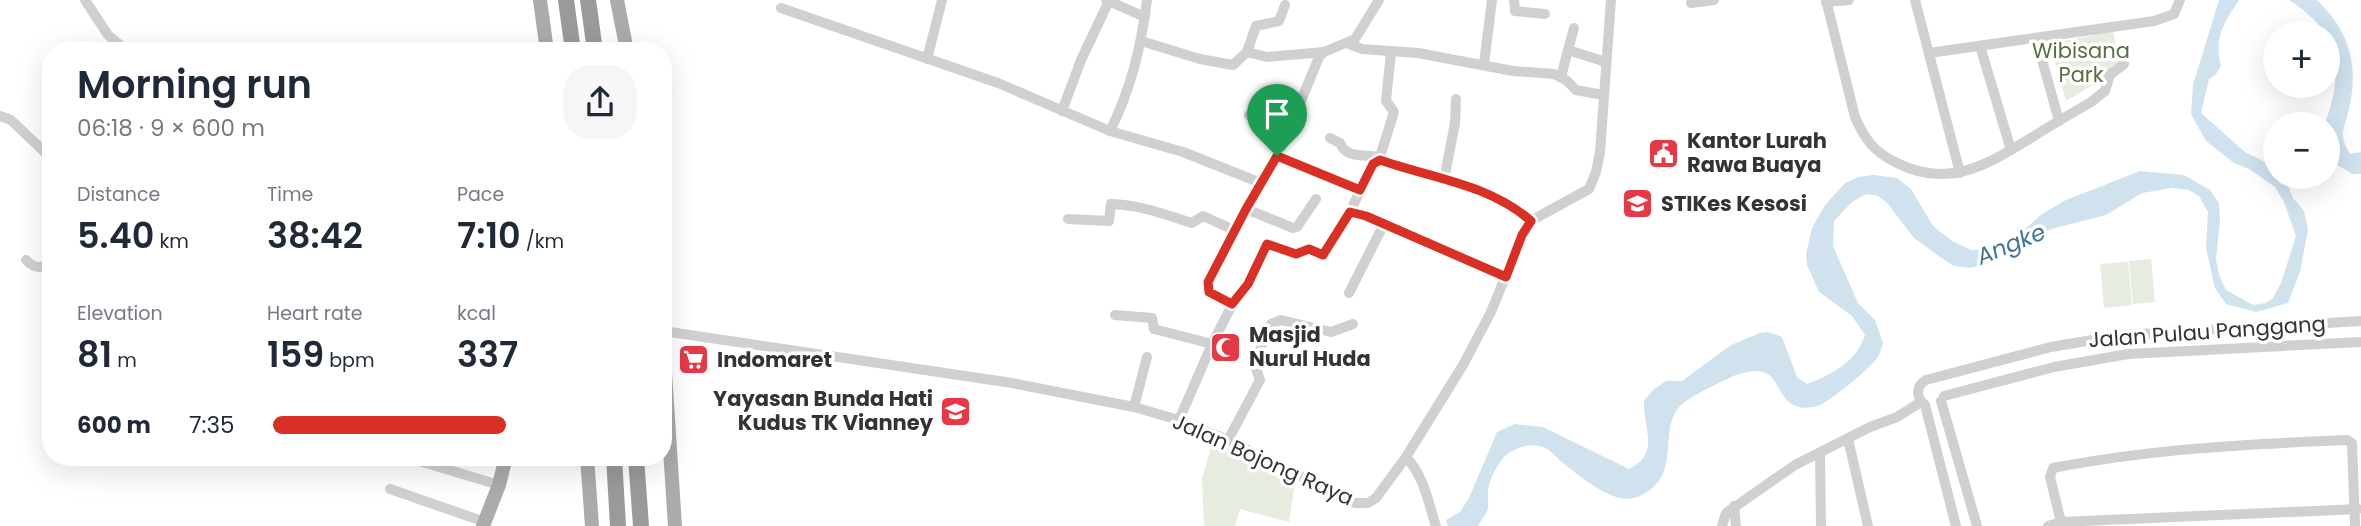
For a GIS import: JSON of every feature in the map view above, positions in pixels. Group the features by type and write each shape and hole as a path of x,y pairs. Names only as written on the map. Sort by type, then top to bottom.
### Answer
{"highway":[{"path":"566,0 572,42"},
{"path":"588,0 594,42"},
{"path":"615,466 618,526"},
{"path":"637,466 641,526"}],"main road":[{"path":"540,0 547,42"},
{"path":"617,0 625,42"},
{"path":"484,524 504,466"},
{"path":"588,466 592,526"},
{"path":"671,466 675,526"}],"street":[{"path":"85,0 108,35 116,42"},
{"path":"927,59 942,0"},
{"path":"1062,111 1107,0 1144,17"},
{"path":"1110,131 1125,102 1141,41 1147,0"},
{"path":"1247,52 1267,57 1324,52 1346,45 1360,33 1379,0"},
{"path":"1484,64 1492,0"},
{"path":"1514,0 1515,11 1545,15"},
{"path":"1330,138 1340,143 1343,150 1350,154 1379,159 1501,198 1531,221 1590,189 1600,152 1611,0"},
{"path":"1690,3 1714,0"},
{"path":"1849,0 1826,1 1855,117 1871,147 1884,157 1926,174 1960,173 2011,150 2091,102 2105,91 2110,75 2124,64"},
{"path":"1915,0 1960,173"},
{"path":"1929,53 2165,19 2174,15 2180,0"},
{"path":"1141,41 1200,59 1233,65 1247,52 1255,26 1279,22 1285,5"},
{"path":"781,8 998,83 1110,131 1183,152 1261,183"},
{"path":"1561,77 1574,29"},
{"path":"2036,38 2059,121"},
{"path":"1346,45 1362,49 1418,53 1561,77 1576,90 1604,95"},
{"path":"1980,46 2011,150"},
{"path":"1568,50 1606,62"},
{"path":"1232,304 1209,292 1207,286 1234,230 1285,140 1316,63 1324,52"},
{"path":"1179,420 1232,304 1248,284 1267,244 1296,254 1309,249 1323,255 1350,212 1373,164 1379,159 1394,112 1386,101 1391,52"},
{"path":"1444,180 1455,123 1456,99"},
{"path":"1249,115 1254,118 1255,125 1285,140"},
{"path":"0,116 11,120 42,149"},
{"path":"1277,156 1360,190"},
{"path":"1246,209 1293,228 1301,222 1316,199"},
{"path":"1068,219 1109,221 1111,204 1128,205 1143,206 1192,223 1203,216 1234,230"},
{"path":"1350,212 1506,277"},
{"name":"Jalan Bojong Raya","path":"672,332 1012,383 1134,407 1179,420 1228,440 1355,503 1363,504 1376,498 1406,457 1463,365 1506,277 1522,235 1531,221"},
{"path":"1349,293 1384,224"},
{"path":"26,260 32,267 42,266"},
{"path":"1115,315 1152,318 1154,329 1212,344"},
{"path":"1228,440 1260,380 1254,363 1271,324 1281,320 1331,332 1353,324"},
{"name":"Jalan Pulau Panggang","path":"1932,379 1978,365 2122,335 2361,321"},
{"name":"Jalan Pulau Panggang","path":"1942,398 2054,366 2128,354 2361,342"},
{"path":"1134,407 1147,357"},
{"path":"1956,526 1923,403 1918,398 1918,387 1922,382 1932,379 1939,382 1943,388 1942,398 1977,526"},
{"path":"1722,526 1726,513 1734,506 1795,465 1923,403 1934,405 1942,398"},
{"path":"1848,439 1868,526"},
{"path":"2062,524 2050,477 2053,468 2119,455 2232,444 2349,440 2352,445 2358,509 2355,526"},
{"path":"1820,453 1821,526"},
{"path":"1406,457 1422,481 1435,524"},
{"path":"436,466 499,485"},
{"path":"390,489 484,524"},
{"path":"1734,506 1736,526"},
{"path":"2048,526 2358,509"}],"green space":[{"name":"Wibisana Park","path":"2113,31 2119,62 2104,78 2066,101 2050,44"},
{"path":"2151,259 2155,302 2133,304 2129,261"},
{"path":"2128,262 2132,305 2104,308 2100,264"},
{"path":"1213,441 1295,481 1289,522 1240,509 1235,526 1204,526 1202,478"}],"water":[{"path":"2219,0 2239,0 2221,31 2218,47 2221,66 2209,79 2201,113 2245,152 2263,161 2263,179 2234,163 2206,141 2191,114 2193,85"},
{"path":"2289,0 2317,0 2334,21 2315,21"},
{"path":"2340,31 2349,52 2353,81 2343,138 2350,154 2361,152 2361,174 2352,174 2340,166 2340,112 2329,112 2332,98 2340,98"},
{"name":"Angke","path":"2140,171 2184,175 2210,190 2219,203 2216,259 2219,275 2226,290 2253,305 2266,303 2273,298 2281,283 2296,236 2284,202 2276,189 2289,189 2304,211 2308,230 2300,272 2288,303 2256,312 2226,304 2215,288 2206,248 2208,212 2199,196 2189,190 2172,188 2142,193 2106,215 2051,229 1997,261 1970,268 1954,266 1940,257 1914,238 1888,204 1878,196 1866,194 1852,202 1834,221 1833,246 1858,303 1875,320 1883,343 1873,363 1833,397 1820,405 1799,407 1790,403 1770,376 1752,371 1736,375 1707,389 1680,406 1673,417 1668,454 1661,479 1652,489 1628,499 1598,489 1549,450 1536,445 1518,448 1507,454 1495,470 1489,487 1487,510 1478,526 1448,526 1446,520 1460,512 1469,498 1497,432 1515,424 1543,427 1629,469 1639,463 1648,448 1644,401 1653,390 1666,381 1682,381 1731,345 1760,333 1768,332 1782,337 1797,377 1807,384 1826,376 1850,360 1865,335 1852,316 1819,292 1807,265 1806,254 1812,228 1825,205 1845,183 1858,177 1873,175 1897,178 1911,189 1933,226 1952,241 1971,250 1991,249 2017,236 2042,214 2066,200"}],"place":[{"name":"Kantor Lurah Rawa Buaya","path":"1664,153"},
{"name":"STIKes Kesosi","path":"1638,204"},
{"name":"Masjid Nurul Huda","path":"1226,347"},
{"name":"Indomaret","path":"694,360"},
{"name":"Yayasan Bunda Hati Kudus TK Vianney","path":"956,411"}],"route":[{"path":"1277,156 1360,190 1373,164 1380,160 1501,198 1531,221 1526,226 1506,277 1366,216 1350,212 1323,255 1309,249 1296,254 1267,244 1248,284 1232,304 1209,292 1208,282 1234,230 1277,156"}]}
